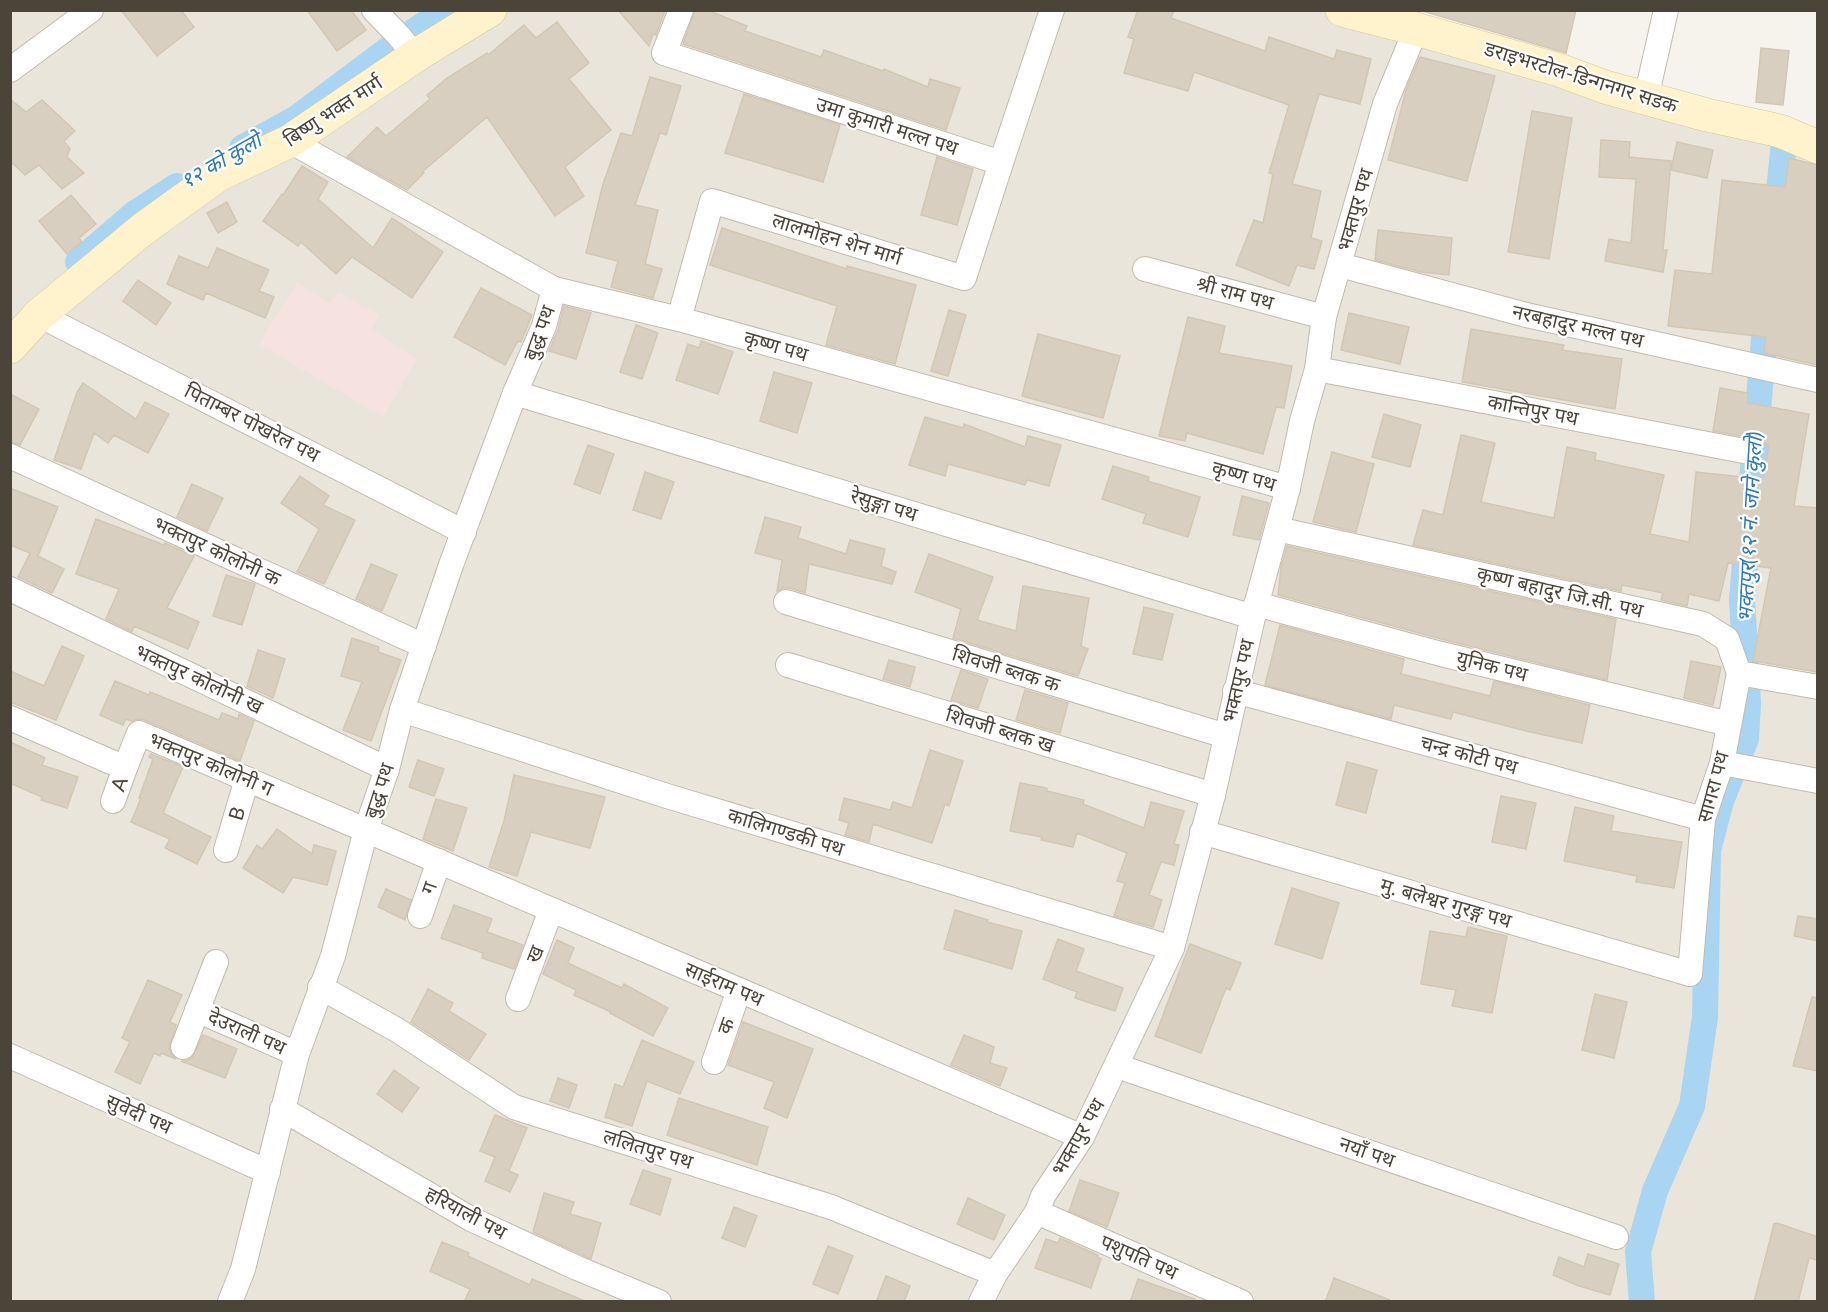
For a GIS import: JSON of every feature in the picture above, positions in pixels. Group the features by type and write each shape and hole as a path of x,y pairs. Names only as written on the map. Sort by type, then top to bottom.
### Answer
{"street":[{"path":"10,70 91,10"},
{"path":"374,10 407,46"},
{"name":"बिष्णु भक्त मार्ग","path":"10,347 39,315 143,229 218,175 290,141 407,46 490,10"},
{"name":"उमा कुमारी मल्ल पथ","path":"681,10 664,53 1001,163"},
{"path":"1001,163 1052,10"},
{"name":"डराइभरटोल-डिन्गनगर सडक","path":"1342,10 1559,70 1605,87 1707,115 1780,131 1818,147"},
{"path":"1646,98 1666,10"},
{"name":"भक्तपुर पथ","path":"981,1302 995,1274 1037,1212 1043,1196 1082,1137 1172,948 1213,795 1254,610 1288,488 1302,421 1317,369 1324,317 1385,104 1416,29"},
{"name":"कृष्ण पथ","path":"290,141 554,289 679,319 1288,488"},
{"name":"लालमोहन शेन मार्ग","path":"679,319 712,201 964,278 1001,163"},
{"name":"नरबहादुर मल्ल पथ","path":"1340,265 1526,315 1818,380"},
{"name":"श्री राम पथ","path":"1145,269 1324,317"},
{"name":"बुद्ध पथ","path":"230,1302 243,1269 297,1054 333,956 366,830 387,769 402,710 515,393 544,326 554,289"},
{"name":"पिताम्बर पोखरेल पथ","path":"39,315 464,532"},
{"name":"कान्तिपुर पथ","path":"1317,369 1749,452"},
{"name":"रेसुङ्गा पथ","path":"515,393 1254,610"},
{"name":"भक्तपुर कोलोनी क","path":"10,456 424,646"},
{"name":"कृष्ण बहादुर जि.सी. पथ","path":"1277,529 1703,624 1727,639 1745,674"},
{"name":"भक्तपुर कोलोनी ख","path":"10,589 387,769"},
{"name":"शिवजी ब्लक क","path":"786,602 1226,736"},
{"name":"युनिक पथ","path":"1254,610 1729,724"},
{"name":"शिवजी ब्लक ख","path":"788,664 1213,795"},
{"path":"1745,674 1818,687"},
{"name":"सागरा पथ","path":"1690,974 1702,819 1731,765 1729,724 1745,674"},
{"name":"चन्द्र कोटी पथ","path":"1235,691 1702,819"},
{"name":"कालिगण्डकी पथ","path":"402,710 667,796 1172,948"},
{"name":"भक्तपुर कोलोनी ग","path":"10,718 125,768 139,733 366,830"},
{"path":"1731,765 1818,781"},
{"name":"A","path":"113,801 125,768"},
{"name":"B","path":"226,850 247,779"},
{"name":"साईराम पथ","path":"366,830 1082,1137"},
{"name":"मु. बलेश्वर गुरङ्ग पथ","path":"1202,832 1690,974"},
{"name":"ग","path":"420,916 439,861"},
{"name":"ख","path":"518,999 551,909"},
{"name":"देउराली पथ","path":"183,1047 216,962"},
{"name":"ललितपुर पथ","path":"320,987 397,1030 514,1107 831,1207 995,1274"},
{"name":"क","path":"714,1062 739,990"},
{"name":"देउराली पथ","path":"197,1010 297,1054"},
{"name":"सुवेदी पथ","path":"10,1056 268,1172"},
{"name":"नयाँ पथ","path":"1117,1066 1616,1237"},
{"name":"हरियाली पथ","path":"282,1109 471,1219 658,1302"},
{"name":"पशुपति पथ","path":"1037,1212 1241,1302"}],"shaded area":[{"path":"10,11 1338,11 1817,147 1817,1301 11,1301"},
{"path":"297,283 330,303 339,292 379,316 371,329 417,359 383,417 259,344"}],"building":[{"path":"121,10 181,10 194,27 157,56"},
{"path":"307,10 351,10 366,30 337,51"},
{"path":"618,10 665,10 656,35 653,34 649,46"},
{"path":"695,10 707,10 747,26 745,31 821,57 824,50 883,71 884,69 928,87 930,79 960,88 946,130 683,44"},
{"path":"1138,10 1174,10 1171,18 1265,51 1269,37 1334,59 1337,50 1371,59 1360,104 1319,94 1292,184 1321,191 1311,238 1322,241 1314,269 1297,265 1289,286 1236,265 1254,220 1263,223 1273,174 1269,173 1289,105 1194,72 1188,91 1124,73 1134,39 1128,37"},
{"path":"1419,10 1576,10 1566,53"},
{"path":"557,22 589,63 569,79 611,130 565,167 584,196 555,216 487,117 422,172 424,173 407,190 347,157 377,127 386,136 430,99 427,95 447,78 487,53 488,55 524,25 536,38"},
{"path":"1761,48 1789,51 1783,105 1756,102"},
{"path":"1420,57 1495,76 1467,181 1388,160 1406,90"},
{"path":"650,77 681,86 666,135 660,133 635,205 658,210 645,264 662,269 653,298 611,287 618,261 586,253 603,184 621,133 632,136"},
{"path":"744,94 840,125 823,182 725,153"},
{"path":"10,99 26,112 42,100 75,131 64,141 70,149 67,157 84,173 62,189 39,165 25,175 10,161"},
{"path":"1532,111 1572,118 1549,259 1508,252"},
{"path":"1601,140 1630,142 1629,157 1671,161 1663,250 1667,250 1663,272 1605,261 1609,239 1631,243 1636,179 1599,177"},
{"path":"1677,142 1713,150 1707,178 1671,170"},
{"path":"937,157 973,169 957,225 921,215"},
{"path":"1789,158 1818,165 1818,365 1764,353 1766,337 1668,326 1675,270 1712,274 1722,180 1785,187"},
{"path":"302,166 328,182 318,199 373,248 392,218 443,252 412,298 352,257 336,274 301,242 298,246 263,221"},
{"path":"71,195 96,224 79,238 82,242 67,254 39,221"},
{"path":"227,202 237,222 218,233 207,213"},
{"path":"722,228 847,269 847,266 916,285 895,364 826,345 837,306 710,265"},
{"path":"1378,230 1452,238 1449,275 1421,272 1375,260"},
{"path":"217,248 269,270 259,291 274,297 265,318 206,293 203,300 167,284 179,256 208,268"},
{"path":"138,280 171,303 156,325 123,301"},
{"path":"481,288 532,315 521,342 518,341 505,365 454,337"},
{"path":"564,306 591,313 576,359 549,351 558,330"},
{"path":"949,310 966,315 948,376 931,371"},
{"path":"1349,313 1409,327 1400,364 1341,350"},
{"path":"1188,317 1225,326 1219,353 1292,366 1284,408 1276,407 1263,454 1187,433 1185,441 1159,436"},
{"path":"636,325 658,333 642,379 620,372"},
{"path":"1471,329 1564,345 1562,350 1622,359 1615,409 1462,382"},
{"path":"1038,334 1120,356 1103,418 1022,396"},
{"path":"701,341 733,352 718,394 676,380 688,344 699,348"},
{"path":"774,372 812,383 797,433 760,421"},
{"path":"83,383 136,419 145,402 169,414 148,453 114,435 108,443 94,433 81,469 54,460 77,392"},
{"path":"1720,388 1748,393 1747,403 1809,414 1794,506 1818,508 1818,672 1753,661 1771,568 1728,563 1719,601 1689,594 1687,606 1661,600 1663,593 1622,585 1621,591 1413,545 1423,510 1443,515 1461,435 1495,443 1481,502 1554,518 1567,447 1596,453 1595,460 1664,475 1650,534 1689,542 1696,472 1763,479 1769,445 1752,438 1713,431"},
{"path":"10,394 39,409 20,445 10,442"},
{"path":"1384,414 1421,425 1410,467 1372,457"},
{"path":"925,417 963,428 964,424 1025,447 1028,436 1061,445 1049,486 1027,480 1025,485 948,464 945,476 909,465"},
{"path":"588,445 614,454 600,494 574,484"},
{"path":"1332,452 1374,464 1356,532 1313,522"},
{"path":"1113,466 1149,477 1148,481 1200,497 1188,537 1143,523 1146,514 1102,499"},
{"path":"645,472 674,482 661,519 633,510"},
{"path":"300,476 329,496 323,505 355,520 324,584 297,572 319,529 281,503"},
{"path":"192,484 223,498 207,531 177,517"},
{"path":"10,488 58,507 38,556 64,569 52,593 18,577 30,553 10,545"},
{"path":"1242,496 1269,503 1259,540 1233,535"},
{"path":"765,517 801,527 798,538 846,554 850,540 885,549 881,566 896,572 892,584 809,564 805,593 790,588 777,591 782,560 755,553"},
{"path":"96,519 164,545 165,543 194,556 167,608 199,622 188,649 134,626 132,632 106,619 119,589 76,574"},
{"path":"1287,546 1616,619 1607,680 1278,595 1281,567"},
{"path":"929,554 993,577 977,620 1016,631 1023,586 1089,598 1081,646 1088,649 1078,676 953,638 961,609 915,592"},
{"path":"371,564 397,575 382,611 356,599"},
{"path":"226,575 255,584 242,625 213,616"},
{"path":"1144,607 1173,614 1162,660 1133,654"},
{"path":"1280,625 1404,659 1401,674 1490,696 1494,681 1590,705 1582,743 1453,712 1451,719 1394,705 1391,719 1265,685"},
{"path":"352,638 379,647 378,652 401,660 371,741 343,730 362,682 341,676"},
{"path":"62,646 84,656 56,720 10,702 10,671 44,686"},
{"path":"258,650 285,659 273,698 247,686"},
{"path":"889,660 915,667 910,687 883,679"},
{"path":"1691,661 1721,667 1713,705 1684,698"},
{"path":"961,670 988,679 978,708 951,700"},
{"path":"115,681 149,695 150,692 219,720 222,713 238,719 239,714 254,721 240,761 145,720 126,719 123,725 100,715"},
{"path":"1025,690 1068,703 1060,733 1016,720"},
{"path":"10,742 45,758 42,765 78,777 67,808 41,800 42,797 10,783"},
{"path":"930,750 963,761 949,806 945,804 932,843 873,824 869,842 845,835 849,823 839,820 844,798 890,810 893,802 912,808"},
{"path":"151,754 183,767 163,813 211,837 197,864 165,848 170,839 131,822 153,759 149,757"},
{"path":"418,760 444,769 434,796 409,787"},
{"path":"1347,762 1377,770 1366,813 1336,805"},
{"path":"514,775 605,797 590,848 531,832 517,876 489,867 504,821"},
{"path":"1020,783 1047,788 1047,791 1084,800 1083,804 1144,828 1151,802 1184,811 1174,844 1179,845 1174,865 1161,862 1149,895 1162,900 1153,927 1114,916 1125,883 1117,881 1127,853 1077,833 1073,847 1041,840 1042,837 1010,831"},
{"path":"1501,796 1536,803 1526,849 1492,842"},
{"path":"436,799 467,808 453,851 423,839"},
{"path":"1575,807 1614,816 1611,831 1682,842 1674,888 1636,882 1637,876 1564,861"},
{"path":"277,829 312,854 314,845 336,851 327,885 293,877 283,893 243,868 257,845 262,849"},
{"path":"1292,888 1339,903 1322,959 1275,944"},
{"path":"386,889 411,900 405,920 378,907"},
{"path":"454,905 492,919 487,932 523,945 514,969 482,958 483,953 441,938"},
{"path":"955,910 988,920 987,922 1022,931 1012,969 944,949"},
{"path":"1798,916 1818,919 1818,941 1794,936"},
{"path":"1468,927 1507,936 1492,1013 1452,1006 1456,990 1421,984 1430,931 1466,937"},
{"path":"1058,939 1084,949 1076,971 1123,988 1115,1011 1075,998 1077,992 1043,979"},
{"path":"557,940 574,948 568,963 622,988 624,984 668,1008 653,1036 611,1012 574,995 576,990 543,974"},
{"path":"1190,944 1241,963 1230,990 1226,988 1201,1053 1155,1036"},
{"path":"148,980 182,995 170,1022 176,1025 169,1049 176,1059 161,1053 160,1056 154,1053 140,1084 115,1072 130,1042 122,1038"},
{"path":"428,989 453,1003 449,1011 486,1034 469,1060 411,1022"},
{"path":"1595,994 1627,1002 1614,1058 1582,1050"},
{"path":"1812,997 1818,998 1818,1071 1793,1066"},
{"path":"743,1022 813,1049 787,1118 764,1108 774,1082 728,1065"},
{"path":"203,1035 237,1049 225,1078 181,1061 192,1058"},
{"path":"964,1035 994,1047 990,1063 1007,1068 1000,1086 951,1065"},
{"path":"642,1040 694,1062 680,1094 647,1081 632,1126 605,1117 615,1084 623,1087"},
{"path":"394,1070 419,1088 402,1112 377,1094"},
{"path":"558,1078 577,1085 569,1108 550,1101"},
{"path":"679,1098 768,1127 757,1165 667,1135"},
{"path":"495,1115 527,1128 509,1171 518,1175 510,1192 485,1181 495,1157 480,1151"},
{"path":"643,1170 671,1179 660,1215 630,1204"},
{"path":"1080,1180 1119,1193 1107,1227 1069,1211"},
{"path":"544,1193 574,1202 570,1214 601,1223 591,1259 533,1232"},
{"path":"968,1198 1005,1215 994,1240 957,1224"},
{"path":"734,1207 757,1216 745,1247 722,1238"},
{"path":"1777,1223 1818,1237 1818,1260 1809,1258 1798,1302 1754,1302 1774,1224"},
{"path":"1060,1238 1098,1255 1097,1257 1101,1259 1091,1288 1035,1268 1046,1239 1058,1243"},
{"path":"442,1242 469,1253 468,1256 530,1285 532,1279 587,1302 464,1302 470,1289 430,1271"},
{"path":"828,1246 853,1256 838,1294 813,1284"},
{"path":"1588,1254 1619,1264 1610,1295 1553,1275 1559,1257 1584,1267"},
{"path":"886,1276 910,1286 904,1302 876,1302"},
{"path":"1334,1278 1390,1300 1390,1302 1325,1302"},
{"path":"1138,1279 1195,1299 1195,1302 1130,1302"}],"waterway":[{"name":"१२ को कुलो","path":"242,148 297,118 405,37 446,10"},
{"name":"भक्तपुर(१२ नं. जाने कुलो)","path":"1776,220 1785,133"},
{"name":"१२ को कुलो","path":"78,262 134,214 177,186"},
{"name":"भक्तपुर(१२ नं. जाने कुलो)","path":"1642,1302 1638,1252 1655,1191 1692,1106 1705,1017 1708,850 1721,801 1746,739 1748,703 1742,599 1767,304"}]}
